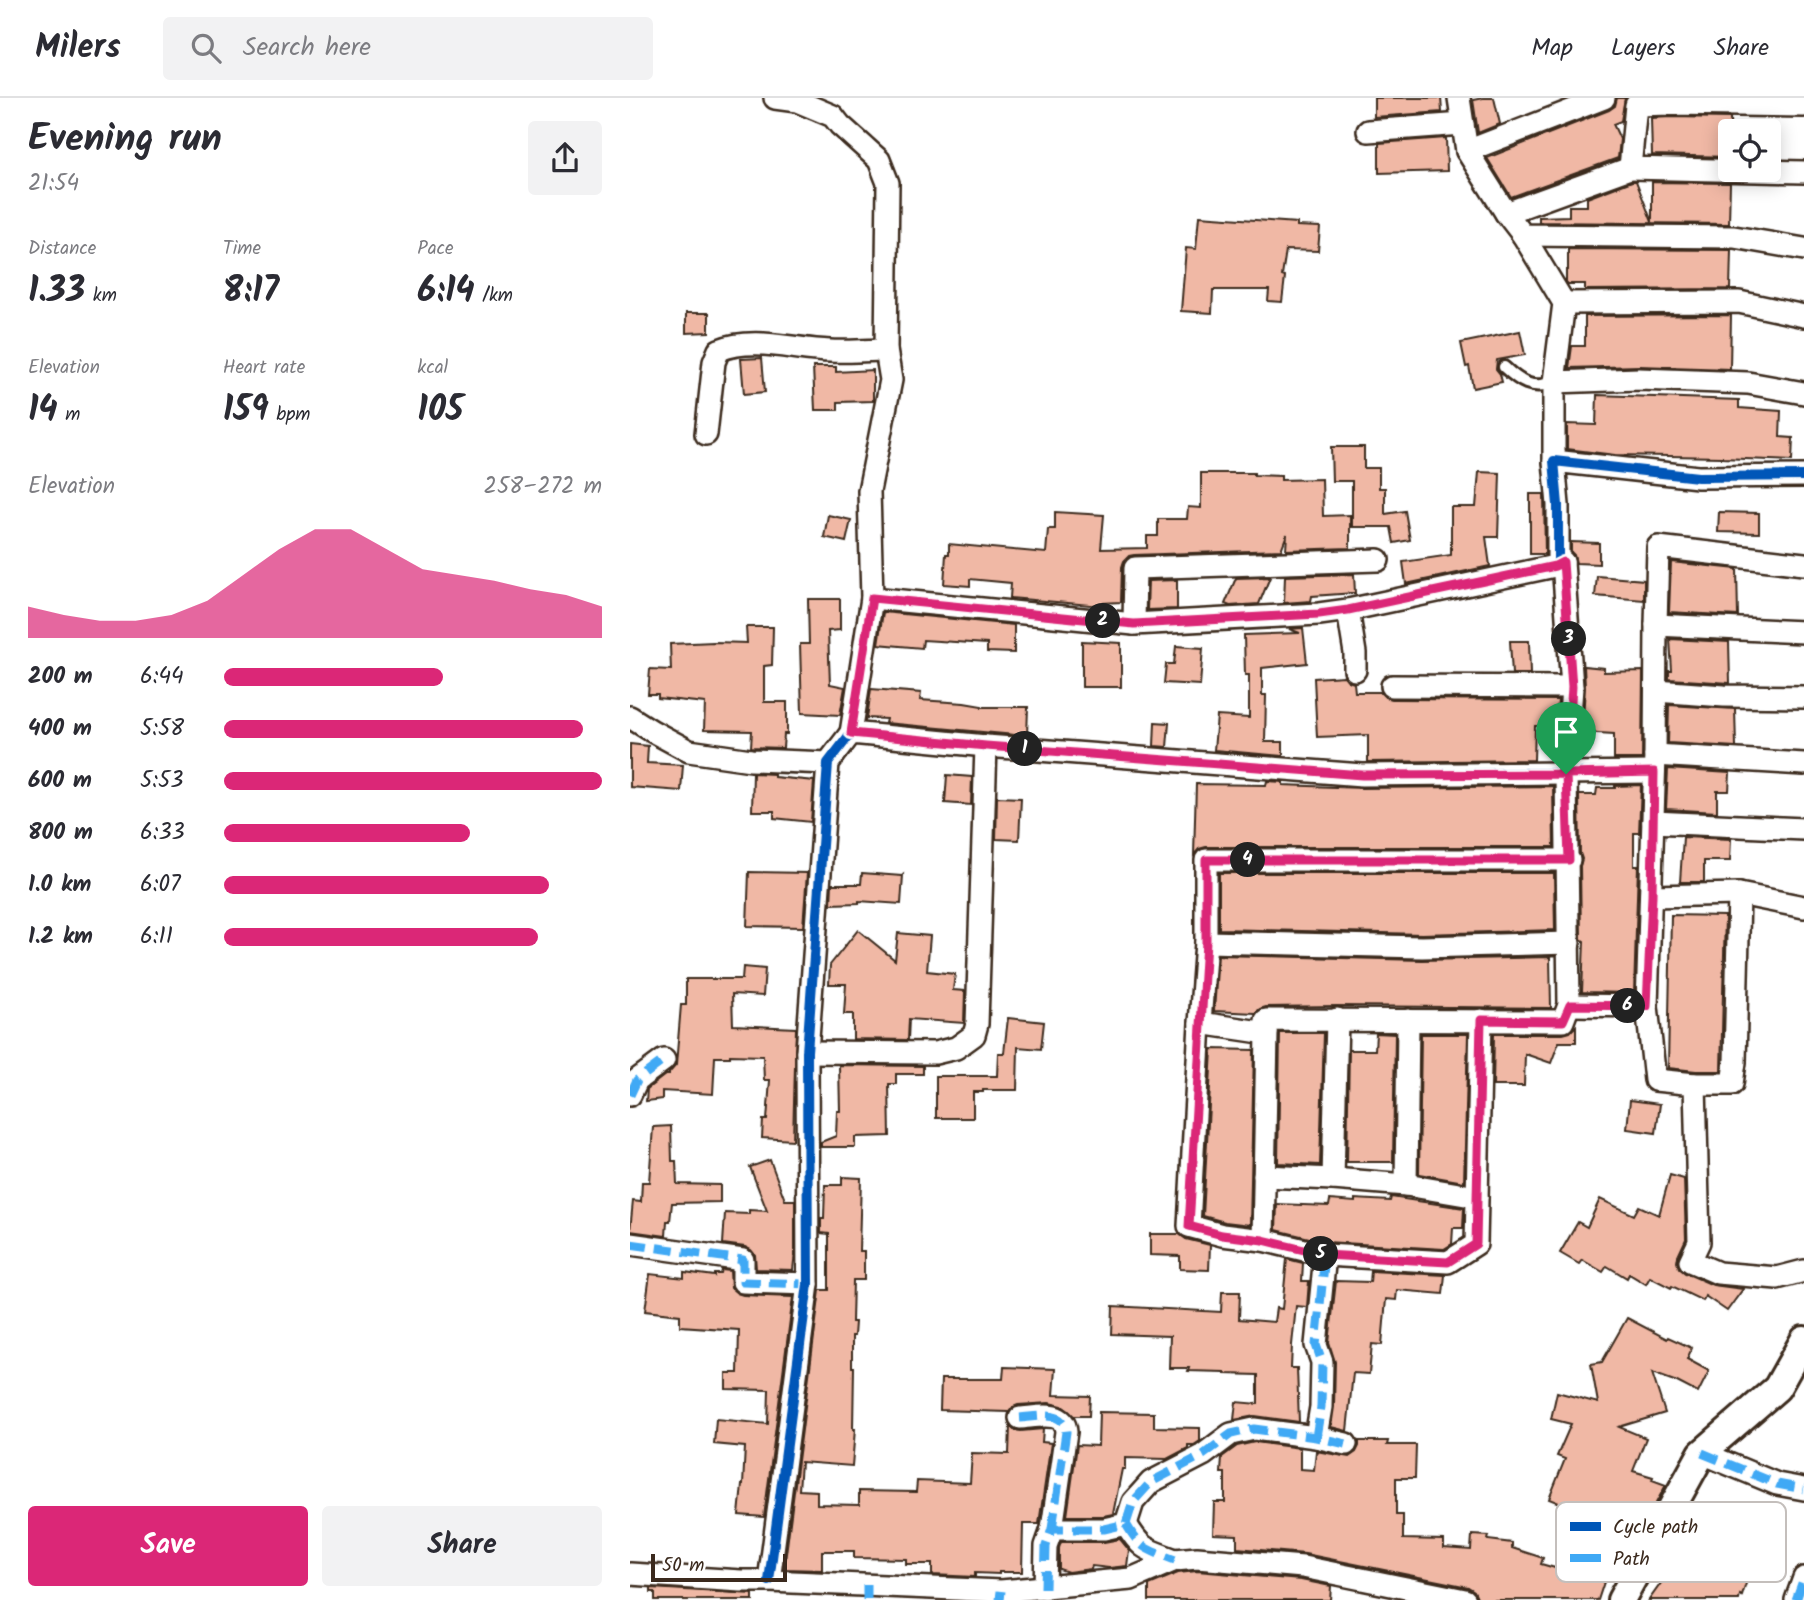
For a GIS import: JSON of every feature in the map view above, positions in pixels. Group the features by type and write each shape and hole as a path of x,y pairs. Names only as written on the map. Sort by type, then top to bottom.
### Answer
{"street":[{"path":"769,1581 808,1284 807,1052 828,763 851,733 872,598 869,491 891,380 886,350 888,183 879,160 833,116 797,101 775,98"},
{"path":"1459,98 1467,152 1523,235 1564,303 1555,382 1554,461 1558,505 1558,559 1563,562"},
{"path":"1467,152 1604,98"},
{"path":"1630,168 1634,102 1804,106"},
{"path":"1368,131 1463,124"},
{"path":"1506,213 1630,168 1804,172"},
{"path":"1523,235 1734,237 1804,249"},
{"path":"1564,303 1739,302 1804,316"},
{"path":"706,433 714,362 719,350 730,346 761,344 829,351 886,350"},
{"path":"1555,382 1639,379 1748,383 1804,393"},
{"path":"1554,461 1698,477 1804,476"},
{"path":"1739,894 1735,1062 1732,1084 1655,1080 1647,1006 1652,896 1658,547 1804,564"},
{"path":"1134,624 1135,568 1378,560"},
{"path":"872,598 1134,624 1348,610 1555,566 1563,562"},
{"path":"1263,1240 1266,1020 1563,1021 1570,1005 1566,774 1572,687 1563,562"},
{"path":"1348,610 1355,670"},
{"path":"1656,625 1804,632"},
{"path":"1392,687 1572,687"},
{"path":"1656,691 1724,696 1804,697"},
{"path":"630,717 689,751 751,760 828,763"},
{"path":"851,733 1362,775 1566,774 1654,764 1804,764"},
{"path":"807,1052 935,1052 956,1048 974,1035 977,1024 986,746"},
{"path":"1653,822 1804,829"},
{"path":"1481,1020 1476,1244 1448,1262 1325,1255 1189,1226 1206,942 1206,860 1569,860"},
{"path":"1652,896 1739,894 1804,907"},
{"path":"1206,942 1422,947 1570,943"},
{"path":"1570,1005 1647,1006"},
{"path":"1333,1179 1337,1019"},
{"path":"1406,1185 1408,1020"},
{"path":"1200,1023 1267,1033"},
{"path":"630,1095 637,1080 664,1060"},
{"path":"1695,1084 1699,1242 1690,1261 1718,1273 1777,1278 1804,1271"},
{"path":"1264,1176 1406,1185 1477,1196"},
{"path":"630,1244 743,1260 743,1282 808,1284"},
{"path":"1316,1437 1321,1407 1322,1362 1316,1345 1325,1255"},
{"path":"1675,1502 1702,1453 1777,1388 1800,1355"},
{"path":"1020,1418 1054,1416 1066,1424 1052,1529 1046,1546 1045,1588"},
{"path":"1175,1560 1144,1548 1136,1542 1126,1524 1133,1502 1151,1482 1203,1455 1231,1434 1254,1429 1346,1444"},
{"path":"1702,1453 1777,1484 1804,1489"},
{"path":"1052,1529 1104,1529 1126,1524"},
{"path":"630,1574 769,1581 867,1592 1000,1596 1130,1578 1175,1560 1197,1558 1303,1567 1465,1600"},
{"path":"1796,1600 1804,1578"},
{"path":"1621,1600 1631,1582"}],"lane":[{"path":"1504,367 1520,382 1547,385 1555,382"}],"building":[{"path":"1374,98 1441,98 1442,112 1374,117"},
{"path":"1494,98 1500,124 1478,133 1473,100"},
{"path":"1617,98 1625,98 1621,121 1613,124 1620,139 1618,158 1511,197 1487,158 1609,110 1615,106"},
{"path":"1651,118 1730,119 1718,119 1718,157 1652,155"},
{"path":"1446,138 1447,171 1379,173 1379,143"},
{"path":"1636,181 1652,222 1652,182 1730,183 1729,224 1539,222 1539,217 1569,216 1569,206 1587,206 1587,198"},
{"path":"1199,216 1320,227 1318,251 1286,250 1282,302 1268,301 1269,290 1213,290 1212,313 1181,311 1186,248 1196,249"},
{"path":"1568,249 1731,250 1730,289 1585,290 1585,284 1566,282"},
{"path":"686,313 709,313 709,332 686,333"},
{"path":"1731,315 1730,369 1639,366 1569,368 1572,346 1585,346 1585,316"},
{"path":"1520,331 1525,355 1497,360 1496,369 1502,382 1473,388 1461,343"},
{"path":"762,358 765,392 744,394 741,359"},
{"path":"813,367 836,367 836,372 873,370 873,401 838,402 838,410 815,410"},
{"path":"1597,395 1739,400 1739,408 1781,411 1780,437 1793,438 1792,461 1615,455 1567,449 1567,424 1596,425"},
{"path":"1331,447 1364,447 1364,468 1379,468 1379,488 1385,488 1385,514 1405,511 1410,540 1394,543 1391,527 1352,527 1352,481 1332,481"},
{"path":"1479,472 1500,473 1498,537 1486,537 1490,566 1406,584 1403,562 1451,555 1451,507 1476,507"},
{"path":"1201,473 1254,473 1281,476 1281,480 1322,479 1323,516 1350,515 1350,548 1286,550 1287,534 1281,550 1129,556 1122,567 1121,602 1102,603 1102,606 1010,598 1011,583 970,579 970,586 944,584 949,544 1046,553 1048,529 1055,529 1055,512 1104,515 1101,549 1147,548 1147,536 1158,536 1158,519 1187,519 1188,507 1201,508"},
{"path":"1530,494 1544,494 1545,554 1530,554"},
{"path":"1719,512 1759,513 1759,533 1718,532"},
{"path":"828,515 851,520 846,542 824,537"},
{"path":"1571,542 1599,543 1599,564 1576,563 1571,552"},
{"path":"1671,562 1737,569 1738,616 1669,612"},
{"path":"1354,574 1355,593 1312,596 1311,601 1284,603 1285,576"},
{"path":"1597,576 1644,580 1644,600 1595,596"},
{"path":"1270,577 1259,604 1225,604 1236,578"},
{"path":"1177,580 1177,609 1147,610 1148,581"},
{"path":"808,599 840,599 840,630 828,631 830,684 845,687 840,715 802,713 800,644 809,644"},
{"path":"883,612 1014,625 1014,653 987,652 987,644 923,640 922,648 878,644"},
{"path":"746,627 773,627 772,665 764,666 764,702 787,702 787,734 784,734 783,748 751,747 752,731 704,730 705,703 658,698 658,694 648,694 650,669 671,670 670,644 747,643"},
{"path":"1303,628 1307,663 1262,668 1262,695 1266,695 1265,742 1283,742 1283,756 1214,750 1217,716 1249,718 1249,675 1245,675 1244,635 1300,633 1289,629"},
{"path":"1670,639 1729,642 1730,683 1669,679 1669,671 1672,671"},
{"path":"1082,641 1121,643 1121,687 1082,687"},
{"path":"1510,641 1529,641 1530,674 1512,674"},
{"path":"1176,646 1203,648 1200,685 1164,683 1166,664 1174,664"},
{"path":"1584,666 1604,668 1604,672 1643,671 1642,759 1614,759 1614,734 1582,732"},
{"path":"1344,676 1354,683 1355,692 1380,692 1392,699 1558,700 1556,726 1535,726 1534,760 1368,762 1368,735 1317,737 1314,678"},
{"path":"871,689 921,693 920,700 982,707 1028,707 1027,736 885,723 886,719 867,718"},
{"path":"1669,705 1735,709 1736,747 1668,743"},
{"path":"1155,722 1169,723 1167,747 1154,746"},
{"path":"630,744 648,746 647,763 683,765 681,791 630,787"},
{"path":"1668,769 1730,773 1729,791 1717,791 1717,812 1666,809"},
{"path":"753,773 814,781 811,822 774,818 774,811 752,811"},
{"path":"947,775 972,777 971,805 945,803"},
{"path":"1267,781 1283,782 1283,785 1362,788 1553,786 1554,847 1206,847 1199,849 1194,855 1196,784 1266,785"},
{"path":"1641,785 1639,833 1634,833 1634,866 1638,866 1634,993 1582,992 1584,941 1581,939 1582,859 1579,795 1596,795 1597,788"},
{"path":"997,797 1021,798 1019,840 996,839"},
{"path":"1683,837 1731,839 1730,861 1704,861 1704,882 1680,882"},
{"path":"749,872 807,873 803,927 747,926"},
{"path":"862,873 903,875 901,904 859,901 831,904 832,884 861,884"},
{"path":"1219,873 1554,873 1555,930 1422,934 1219,929"},
{"path":"1671,915 1725,916 1721,1071 1668,1068"},
{"path":"858,930 895,960 898,933 930,936 927,971 955,974 953,990 965,991 964,1023 909,1019 908,1040 853,1039 853,1014 844,1014 846,984 829,984 830,965"},
{"path":"1218,955 1422,960 1550,957 1551,1008 1337,1006 1266,1007 1255,1013 1214,1011"},
{"path":"743,967 765,969 763,996 732,994 733,1025 796,1028 793,1140 762,1138 763,1120 767,1120 770,1080 764,1080 763,1056 715,1057 713,1094 662,1091 662,1099 646,1101 647,1089 665,1075 669,1075 676,1065 681,1005 686,1005 686,979 742,979"},
{"path":"1008,1018 1044,1022 1041,1049 1018,1047 1017,1090 973,1092 973,1118 936,1118 936,1076 997,1076 998,1053 1004,1053"},
{"path":"1576,1026 1576,1042 1559,1042 1551,1063 1525,1054 1524,1086 1493,1086 1494,1034 1563,1034"},
{"path":"1280,1033 1324,1033 1320,1165 1278,1163"},
{"path":"1376,1033 1395,1034 1393,1162 1347,1162 1349,1050 1375,1050"},
{"path":"1421,1034 1468,1034 1464,1182 1419,1174"},
{"path":"1212,1049 1254,1050 1250,1225 1203,1216"},
{"path":"839,1065 923,1066 923,1074 896,1074 896,1084 889,1084 890,1136 855,1137 855,1147 821,1147 821,1142 836,1136 837,1111 840,1111"},
{"path":"1630,1100 1660,1104 1656,1133 1627,1129"},
{"path":"671,1126 672,1161 676,1161 677,1184 720,1185 720,1202 672,1203 666,1236 630,1231 633,1201 641,1202 642,1182 649,1182 653,1127"},
{"path":"770,1160 785,1200 795,1200 793,1270 756,1269 755,1255 751,1250 723,1244 725,1213 749,1214 749,1210 767,1211 750,1167"},
{"path":"1670,1175 1684,1179 1686,1239 1678,1256 1679,1268 1713,1285 1743,1289 1727,1311 1705,1296 1703,1301 1650,1277 1646,1284 1629,1274 1627,1278 1607,1266 1603,1272 1582,1260 1579,1264 1560,1253 1578,1222 1587,1227 1600,1199 1634,1215 1639,1206 1659,1215"},
{"path":"842,1177 861,1178 859,1251 864,1251 864,1280 853,1280 852,1322 855,1322 852,1367 855,1429 852,1466 801,1462 799,1490 817,1491 817,1504 859,1505 859,1491 916,1492 917,1481 970,1483 972,1453 1009,1454 1010,1426 1021,1431 1043,1429 1042,1442 1051,1443 1039,1524 1023,1524 1022,1572 975,1573 975,1577 932,1575 932,1564 906,1564 906,1559 854,1558 854,1551 822,1551 822,1570 784,1569 820,1290 829,1290 829,1234 821,1233 825,1185 842,1185"},
{"path":"1391,1197 1464,1208 1463,1228 1453,1228 1452,1244 1444,1249 1326,1242 1276,1230 1277,1204 1329,1206 1330,1200 1390,1201"},
{"path":"1150,1234 1179,1234 1186,1239 1210,1245 1209,1270 1180,1269 1180,1256 1150,1255"},
{"path":"1287,1259 1303,1263 1302,1281 1309,1281 1307,1307 1296,1306 1292,1345 1291,1368 1297,1368 1299,1422 1255,1416 1234,1420 1236,1402 1258,1404 1258,1375 1169,1368 1170,1336 1112,1334 1113,1306 1221,1312 1222,1292 1240,1292 1239,1319 1274,1322 1276,1308 1282,1309"},
{"path":"722,1270 730,1271 731,1288 737,1293 793,1297 764,1517 739,1515 745,1447 714,1444 716,1419 768,1424 769,1390 726,1389 726,1373 738,1373 739,1330 680,1326 680,1315 645,1311 650,1274 684,1278 684,1272 715,1276 721,1274"},
{"path":"1371,1271 1445,1275 1443,1294 1397,1290 1396,1300 1386,1299 1382,1345 1372,1344 1369,1374 1353,1373 1347,1431 1331,1427 1335,1362 1329,1343 1336,1281 1370,1282"},
{"path":"1627,1318 1667,1339 1668,1337 1692,1348 1687,1359 1709,1371 1698,1393 1652,1373 1665,1413 1619,1427 1646,1438 1633,1471 1653,1477 1652,1480 1666,1485 1657,1502 1557,1502 1549,1499 1565,1459 1557,1456 1571,1424 1551,1419 1557,1392 1598,1403 1591,1364 1602,1362"},
{"path":"1004,1367 1055,1369 1053,1395 1090,1396 1089,1416 1074,1416 1062,1406 1049,1403 1018,1405 1009,1412 940,1410 941,1379 1003,1379"},
{"path":"1099,1412 1154,1413 1154,1427 1200,1428 1200,1441 1188,1445 1188,1448 1167,1459 1125,1458 1125,1469 1122,1469 1113,1514 1067,1516 1077,1445 1098,1446"},
{"path":"1359,1441 1416,1445 1415,1478 1396,1478 1396,1515 1403,1515 1403,1539 1444,1540 1444,1548 1471,1550 1472,1535 1489,1536 1488,1540 1512,1543 1512,1548 1543,1558 1541,1564 1556,1568 1556,1582 1604,1582 1598,1600 1478,1600 1474,1591 1468,1587 1305,1554 1237,1548 1237,1535 1213,1534 1214,1502 1225,1502 1222,1457 1237,1446 1255,1442 1300,1448 1300,1469 1314,1470 1316,1451 1349,1457 1356,1452"},
{"path":"1120,1539 1129,1550 1127,1566 1092,1566 1091,1569 1068,1572 1059,1569 1061,1542 1104,1542"},
{"path":"1197,1571 1301,1580 1331,1586 1330,1600 1149,1600 1149,1585 1178,1573"},
{"path":"1662,1582 1746,1582 1739,1600 1649,1600"},
{"path":"651,1588 753,1594 753,1600 655,1600 655,1592 651,1592"}],"marked path":[{"path":"630,1095 637,1080 664,1060"},
{"path":"630,1244 743,1260 743,1282 808,1284"},
{"path":"1316,1437 1321,1407 1322,1362 1316,1345 1325,1255"},
{"path":"1020,1418 1049,1416 1061,1420 1064,1425 1066,1432 1052,1529"},
{"path":"1045,1588 1046,1546 1052,1529 1104,1529 1126,1524 1133,1502 1151,1482 1203,1455 1231,1434 1254,1429 1346,1444"},
{"path":"1702,1453 1777,1484 1804,1489"},
{"path":"1126,1524 1146,1548 1175,1560"},
{"path":"1796,1600 1804,1578"},
{"path":"867,1585 867,1600"},
{"path":"1000,1600 1001,1591"}],"cycle path":[{"path":"872,598 1134,624 1319,614 1555,566 1563,562 1558,560 1558,505 1554,461 1698,477 1804,476"},
{"path":"769,1581 808,1284 807,1052 828,763 851,733 1362,775 1654,772"}],"route":[{"path":"1566,774 1362,775 851,733 872,598 1134,624 1348,610 1555,566 1563,562 1572,687 1566,774 1569,860 1206,860 1206,942 1189,1226 1325,1255 1448,1262 1476,1244 1481,1020 1563,1021 1570,1005 1647,1006 1654,772 1566,774"}]}
